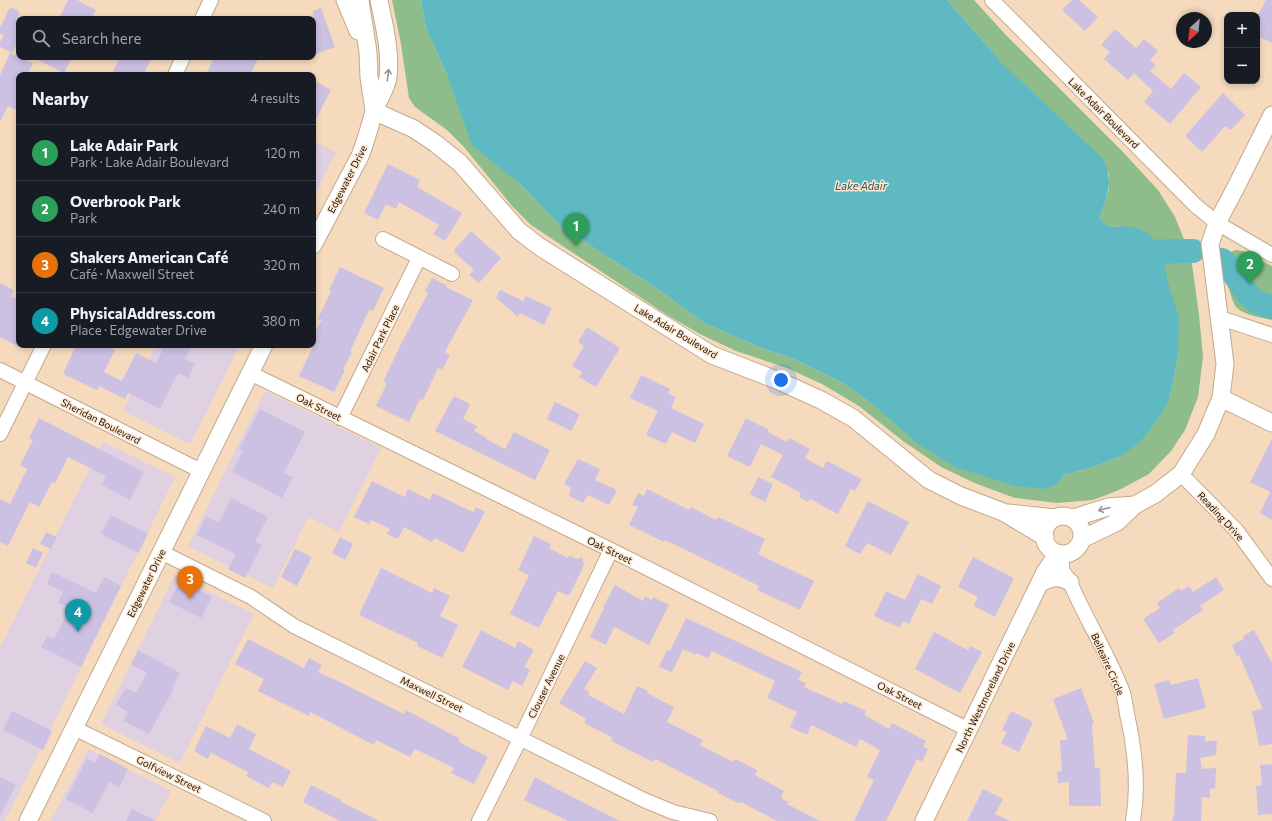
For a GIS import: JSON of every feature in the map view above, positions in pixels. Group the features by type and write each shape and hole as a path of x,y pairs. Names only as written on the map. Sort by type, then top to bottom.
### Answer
{"street":[{"path":"203,16 211,0"},
{"path":"345,0 368,55"},
{"name":"Edgewater Drive","path":"360,0 374,111"},
{"name":"Edgewater Drive","path":"316,239 360,156 374,111 388,79 386,37 379,0"},
{"name":"Lake Adair Boulevard","path":"992,0 1195,205 1217,223 1272,255"},
{"path":"176,72 182,60"},
{"name":"Lake Adair Boulevard","path":"374,111 414,128 460,163 519,231 540,248 712,355 779,381 821,400 853,418 929,480 961,496 1003,512 1061,547"},
{"path":"1061,547 1117,522 1135,505 1155,494 1181,474 1190,462 1206,434 1220,398 1225,364 1210,244 1217,223 1272,115"},
{"path":"383,239 452,274"},
{"name":"Adair Park Place","path":"340,418 419,258"},
{"path":"1220,318 1272,335"},
{"path":"0,434 43,348"},
{"name":"Edgewater Drive","path":"28,821 262,348"},
{"name":"Sheridan Boulevard","path":"0,370 201,471"},
{"name":"Oak Street","path":"250,373 612,550 969,730"},
{"path":"1220,398 1272,423"},
{"name":"Reading Drive","path":"1181,474 1237,531 1272,579"},
{"path":"1042,578 1063,578 1070,582 1072,570 1061,547 1046,530 1055,518 1061,516 1073,518 1108,507 1135,505"},
{"name":"Lake Adair Boulevard","path":"1003,512 1055,518"},
{"path":"1061,547 1082,531 1079,524 1073,518"},
{"name":"North Westmoreland Drive","path":"924,821 1042,578 1061,547"},
{"name":"Clouser Avenue","path":"479,821 612,550"},
{"name":"Maxwell Street","path":"162,552 251,596 294,626 521,737 644,800 673,812 710,821"},
{"name":"Belleaire Circle","path":"1070,582 1111,665 1123,694 1130,726 1134,758 1136,804 1133,821"},
{"name":"Golfview Street","path":"74,728 264,821"}],"shaded area":[{"path":"316,142 336,152 316,192"},
{"path":"154,348 238,348 190,444 123,411"},
{"path":"265,391 381,448 339,532 308,517 273,588 188,546"},
{"path":"103,442 175,477 5,821 0,821 0,648"},
{"path":"175,575 254,614 180,763 101,724"},
{"path":"88,749 171,791 155,821 51,821"}],"green space":[{"path":"392,0 421,0 426,28 448,77 520,184 562,227 662,292 704,323 757,346 796,360 841,382 874,405 1057,484 1064,475 1093,467 1119,457 1168,403 1174,380 1178,352 1162,252 1122,226 1111,227 1104,225 1100,218 1109,190 1109,173 1003,64 947,0 974,0 1004,33 1121,150 1158,190 1175,217 1191,257 1203,357 1198,397 1185,430 1171,451 1149,474 1119,490 1093,500 1057,503 1015,498 977,484 941,467 903,441 859,406 822,384 787,368 736,351 700,334 667,315 531,225 512,206 464,147 447,130 415,107 409,98 401,44"},
{"path":"1235,250 1243,251 1272,266 1272,320 1245,313 1235,305 1225,273 1224,264 1228,255"}],"water":[{"name":"Lake Adair","path":"421,0 947,0 1003,64 1104,160 1109,176 1109,183 1107,196 1100,218 1104,224 1111,227 1122,226 1137,228 1147,233 1162,252 1168,283 1179,317 1178,352 1174,380 1168,403 1140,442 1119,457 1093,467 1064,475 1057,484 1044,489 1015,486 955,467 918,444 874,405 841,382 796,360 757,346 704,323 662,292 562,227 520,184 472,145 448,77 426,28"}],"building":[{"path":"68,0 77,0 96,10 93,16 60,16"},
{"path":"1072,0 1079,0 1098,17 1085,31 1062,10"},
{"path":"1266,0 1272,0 1272,43 1260,37 1260,12"},
{"path":"10,7 19,11 19,16 16,16 16,45 12,53 0,47 0,42 4,35 0,33 0,28"},
{"path":"321,8 335,47 316,54 316,16 313,16 313,11"},
{"path":"1115,29 1136,48 1144,39 1158,51 1150,60 1156,65 1150,71 1171,89 1184,73 1201,87 1170,124 1144,102 1153,91 1134,73 1128,80 1104,59 1110,52 1101,45"},
{"path":"10,53 16,56 16,60 26,60 33,63 28,72 16,72 16,110 8,106 0,122 0,75"},
{"path":"38,60 70,60 64,72"},
{"path":"118,60 150,60 144,72 112,72"},
{"path":"213,60 258,60 252,72 207,72"},
{"path":"316,82 331,90 316,119"},
{"path":"1223,93 1245,115 1231,130 1225,126 1202,152 1185,136"},
{"path":"388,164 420,180 417,187 462,213 445,241 433,234 439,225 399,202 396,209 386,204 378,220 364,213"},
{"path":"471,231 501,258 479,283 469,275 474,270 455,253 455,249"},
{"path":"340,267 384,288 373,311 369,310 350,352 352,353 343,369 345,370 334,392 299,376 312,348 316,348 316,331 322,320 318,319 331,291 329,290"},
{"path":"432,278 446,285 446,287 473,300 445,352 450,355 442,370 438,368 423,400 420,399 409,422 376,406 387,383 383,382 428,293 425,291"},
{"path":"0,283 14,290 11,296 16,298 16,345 0,337"},
{"path":"500,290 523,301 526,296 552,308 544,325 520,313 518,317 496,298"},
{"path":"587,327 620,348 596,387 579,377 582,372 572,366 584,346 578,342"},
{"path":"75,348 111,348 115,350 104,372 122,381 136,353 156,363 164,348 190,348 185,359 195,363 188,378 178,373 160,409 128,393 125,399 99,386 97,390 63,374"},
{"path":"641,375 670,389 668,393 676,397 671,408 704,424 695,443 672,432 666,444 646,435 658,411 630,398"},
{"path":"454,396 470,404 463,419 477,426 474,431 487,438 486,439 505,449 514,432 550,450 535,480 435,431"},
{"path":"555,402 580,414 571,431 547,419"},
{"path":"260,409 305,432 284,473 293,477 282,498 232,472 243,451 239,449"},
{"path":"39,418 144,472 130,500 102,485 106,476 68,457 55,483 52,482 39,507 30,502 8,546 0,542 0,499 10,504 27,469 20,465 33,440 29,438"},
{"path":"746,418 769,430 768,432 787,442 789,438 810,449 805,458 823,468 827,461 862,479 855,491 851,489 838,514 810,499 808,502 799,497 801,493 771,477 783,455 761,444 750,467 727,456"},
{"path":"1272,439 1272,520 1260,513 1270,492 1250,482"},
{"path":"578,459 600,469 595,480 617,490 609,505 588,495 583,503 569,496 571,488 564,484"},
{"path":"758,477 773,484 765,502 750,494"},
{"path":"372,481 405,497 408,489 430,500 433,493 473,512 476,507 485,512 463,553 435,538 432,542 404,527 398,539 387,534 390,529 371,520 369,524 354,517"},
{"path":"647,489 689,510 691,507 716,520 718,517 765,539 758,554 814,581 800,610 757,590 759,586 729,571 665,540 664,542 629,525 638,507 632,505 638,493 644,496"},
{"path":"231,498 268,517 255,542 262,545 245,578 228,569 236,554 197,535 206,516 219,523"},
{"path":"868,501 909,522 891,555 867,543 860,554 845,546"},
{"path":"111,515 148,534 138,553 101,534"},
{"path":"46,532 57,537 51,549 40,544"},
{"path":"534,536 551,544 549,548 568,558 569,555 577,559 582,557 584,565 570,594 566,595 558,591 539,628 510,614 529,575 518,570"},
{"path":"340,537 353,544 345,560 332,553"},
{"path":"33,548 43,553 36,568 26,563"},
{"path":"295,549 312,557 297,586 281,577"},
{"path":"973,557 1014,578 995,617 974,606 978,597 958,587"},
{"path":"381,568 432,593 434,588 450,596 440,616 458,625 442,658 417,646 418,643 359,615"},
{"path":"52,572 96,593 104,577 121,586 81,667 41,647 47,636 54,639 70,608 58,602 63,592 47,584"},
{"path":"918,574 941,586 932,604 921,599 909,624 903,621 900,628 874,616 886,591 905,600"},
{"path":"1216,577 1224,590 1200,606 1203,610 1173,630 1175,633 1159,643 1143,619 1160,608 1157,603 1179,588 1181,591 1189,586 1193,592"},
{"path":"180,581 212,597 201,618 169,602"},
{"path":"615,585 643,601 645,596 652,600 653,597 669,605 649,645 614,627 606,645 590,637 604,608 603,607"},
{"path":"686,618 802,672 798,680 806,683 804,687 842,704 844,701 866,711 864,715 889,729 892,723 926,741 923,747 928,749 922,762 917,759 886,821 854,821 874,780 867,777 880,750 860,739 856,747 811,725 807,735 790,727 797,712 767,698 775,681 712,651 708,658 696,653 695,655 683,649 672,672 659,667 667,650 670,651"},
{"path":"481,630 515,648 518,641 534,650 524,667 530,670 522,686 513,681 508,690 462,667"},
{"path":"1254,630 1272,663 1272,744 1259,746 1252,711 1263,709 1239,655 1237,656 1232,645 1244,639 1243,636"},
{"path":"934,632 968,650 970,646 982,652 960,693 915,669"},
{"path":"248,639 304,668 309,658 322,665 318,672 404,714 406,710 460,739 459,742 488,757 474,784 451,773 454,768 415,749 410,757 376,740 374,745 310,712 309,716 258,691 264,679 235,664"},
{"path":"138,650 180,673 172,688 174,688 149,734 123,721 128,712 116,705 126,688 136,693 147,673 131,664"},
{"path":"585,661 597,668 584,689 590,692 588,695 624,714 637,686 648,691 647,693 674,707 667,722 703,740 700,745 733,762 735,759 757,770 755,775 784,791 781,798 788,802 787,804 820,821 777,821 741,802 740,804 718,793 718,791 655,759 653,762 611,741 613,738 584,723 586,719 559,703"},
{"path":"1198,678 1206,708 1164,719 1154,684 1169,680 1171,685"},
{"path":"1081,688 1094,723 1092,724 1095,768 1100,768 1101,806 1069,806 1069,782 1058,783 1057,772 1062,771 1060,740 1068,740 1053,699"},
{"path":"12,711 52,731 43,750 3,730"},
{"path":"1011,711 1033,722 1019,752 1001,743 1007,732 1002,730"},
{"path":"237,724 256,734 249,749 291,771 283,787 272,782 269,788 246,776 248,772 211,753 208,759 194,751 206,726 230,738"},
{"path":"1188,735 1205,736 1205,741 1217,741 1216,755 1200,758 1202,769 1216,768 1215,789 1210,788 1210,798 1202,797 1201,821 1172,821 1174,815 1176,773 1186,773"},
{"path":"100,754 128,769 119,788 109,782 93,813 66,799 87,758 95,763"},
{"path":"1272,764 1272,814 1258,815 1256,786 1262,785 1260,765"},
{"path":"0,777 16,785 0,816"},
{"path":"535,777 620,821 568,821 524,800"},
{"path":"311,785 379,821 340,821 303,802"},
{"path":"983,789 1003,799 995,814 1010,821 967,821"},
{"path":"132,809 156,821 126,821"}],"waterway":[{"path":"1129,252 1193,251"},
{"path":"1222,260 1234,274 1248,295 1262,304 1272,307"}],"place":[{"name":"Lake Adair Park","path":"576,246"},
{"name":"Overbrook Park","path":"1250,284"},
{"name":"Shakers American Café","path":"190,599"},
{"name":"PhysicalAddress.com","path":"78,632"}]}
